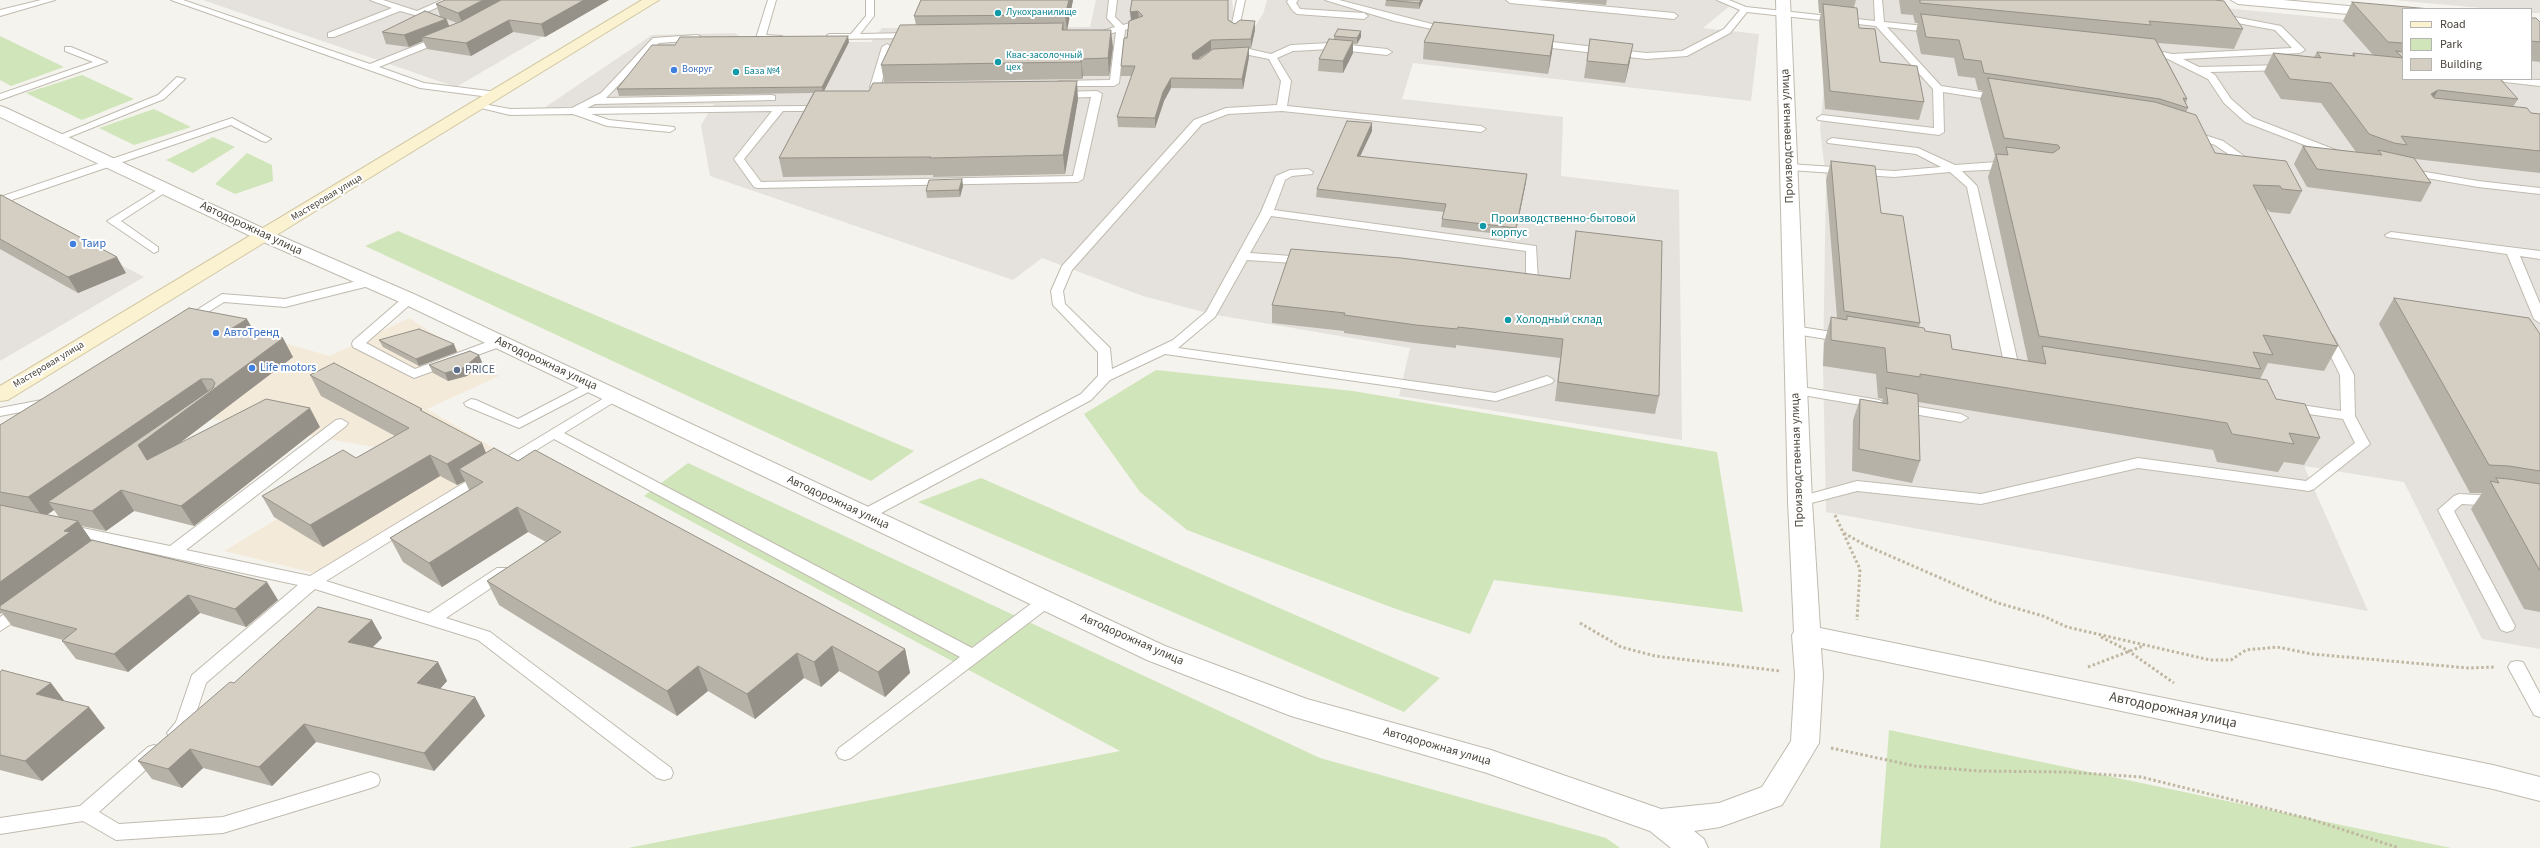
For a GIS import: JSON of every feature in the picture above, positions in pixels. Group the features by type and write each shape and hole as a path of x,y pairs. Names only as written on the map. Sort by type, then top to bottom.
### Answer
{"main road":[{"name":"Мастеровая улица","path":"0,395 265,236 652,0"}],"street":[{"path":"2238,0 2402,15"},
{"name":"Производственная улица","path":"1661,822 1720,815 1772,796 1805,743 1809,674 1805,635 1783,6"},
{"name":"Автодорожная улица","path":"0,111 265,236 409,299 1156,653 1302,708 1491,762 1661,822 1693,848"},
{"name":"Автодорожная улица","path":"1805,635 2477,774 2540,789"}],"lane":[{"path":"0,13 51,0"},
{"path":"175,0 423,86 497,95"},
{"path":"374,0 419,13 448,25"},
{"path":"419,13 449,0"},
{"path":"772,0 761,38 792,38"},
{"path":"853,37 870,16 870,0"},
{"path":"1113,0 1110,18 1122,28"},
{"path":"1235,28 1241,0"},
{"path":"1294,0 1291,2 1297,11 1394,18"},
{"path":"1329,0 1394,18 1460,32"},
{"path":"1510,0 1674,16"},
{"path":"1721,0 1745,9 1783,6 1880,25 1944,31"},
{"path":"1878,0 1880,25 1938,88 2008,99"},
{"path":"331,35 401,8"},
{"path":"1528,42 1646,56 1684,54 1727,31 1745,9"},
{"path":"2171,57 2300,50 2278,28 2210,15"},
{"path":"1082,35 1138,24"},
{"path":"780,108 739,158 758,185 1078,179 1097,94 1050,90 1114,83 1122,28"},
{"path":"369,68 456,33"},
{"path":"822,37 924,36"},
{"path":"574,111 604,95 656,40 710,38"},
{"path":"1218,54 1249,52 1272,57 1291,48 1330,46 1387,52"},
{"path":"887,47 875,87 899,87"},
{"path":"0,97 102,62 68,49"},
{"path":"2134,49 2171,57 2212,77 2227,101 2249,120 2350,158"},
{"path":"1272,57 1286,81 1282,108"},
{"path":"2197,70 2291,67"},
{"path":"58,138 161,97 180,79"},
{"path":"2514,80 2540,83"},
{"path":"1822,118 1939,132 1938,88"},
{"path":"871,97 894,97"},
{"path":"593,101 772,98"},
{"path":"478,106 510,112 803,108"},
{"path":"1105,377 1105,351 1059,305 1057,290 1066,269 1198,122 1226,111 1282,108 1481,129"},
{"path":"574,111 607,123 670,128"},
{"path":"0,201 232,121 266,139"},
{"path":"2184,132 2220,143 2263,173"},
{"path":"1832,142 1918,151 1952,168 1972,186 2011,363"},
{"path":"1789,167 1894,174 1997,165 2018,167"},
{"path":"2395,170 2478,184 2540,190"},
{"path":"866,515 1086,397 1105,377 1178,343 1211,314 1267,212 1280,178 1290,173 1308,172"},
{"path":"154,249 113,220 165,188"},
{"path":"1267,212 1532,248 1532,281 1508,279"},
{"path":"2391,235 2540,255"},
{"path":"2512,252 2540,319"},
{"path":"1244,256 1314,262"},
{"path":"175,327 222,298 285,303 370,282"},
{"path":"409,299 358,344 414,374 500,342"},
{"path":"1800,501 1857,486 1981,499 2138,464 2309,486 2363,444 2348,416 2347,375 2322,326"},
{"path":"1794,330 1856,340"},
{"path":"1164,350 1496,397 1547,380"},
{"path":"1996,361 2027,366"},
{"path":"471,403 519,424 591,385"},
{"path":"1796,390 1961,418"},
{"path":"0,826 85,813 184,726 198,680 312,582 614,396"},
{"path":"0,412 58,400 14,425"},
{"path":"2278,405 2348,416"},
{"path":"173,552 341,423"},
{"path":"553,433 973,656"},
{"path":"2507,626 2446,510 2459,499 2489,500 2511,503"},
{"path":"52,526 312,582 484,636 664,773"},
{"path":"97,554 116,540"},
{"path":"432,619 515,565"},
{"path":"0,625 32,601"},
{"path":"846,753 1046,601"},
{"path":"2517,667 2540,710"},
{"path":"85,813 116,832 223,825 371,780"}],"path":[{"path":"1835,515 1860,568 1857,620 1861,646"},
{"path":"1844,533 1865,545 1998,603 2043,616 2068,627 2096,635 2210,660 2231,660 2246,650 2277,647 2312,654 2468,668 2517,667"},
{"path":"1580,623 1621,647 1655,656 1809,674"},
{"path":"2096,635 2127,650 2175,684"},
{"path":"2084,671 2091,665 2127,650 2144,646"},
{"path":"1805,743 1915,766 1979,771 2066,772 2141,777 2310,819 2399,848"}],"shaded area":[{"path":"203,0 606,0 456,87"},
{"path":"1096,0 1232,0 1236,34 1249,35 1263,14 1267,0 1733,0 1731,5 1703,28 1759,34 1751,101 1413,63 1402,99 1563,117 1561,176 1679,190 1682,440 1399,396 1410,348 1211,314 1143,296 1042,258 1013,280 710,176 701,125 714,104 541,110 652,35 735,33 747,42 871,42 882,28 1090,27"},
{"path":"1832,0 2140,0 2402,25 2402,80 2532,80 2532,37 2540,37 2540,649 2482,639 2404,482 2304,466 2368,611 1826,512 1823,366 1826,180 1820,128"},
{"path":"2393,0 2540,0 2540,13 2532,13 2532,8 2481,8"},
{"path":"0,202 144,277 0,361"},
{"path":"409,318 499,376 427,409 507,456 314,573 224,551 392,450 127,404 203,320 330,356"}],"green space":[{"path":"0,36 64,67 11,86 0,80"},
{"path":"82,75 134,99 82,120 26,93"},
{"path":"154,109 191,127 134,145 99,128"},
{"path":"213,137 235,147 193,173 166,160"},
{"path":"247,153 272,165 273,181 235,194 215,184"},
{"path":"398,231 914,451 871,481 365,246"},
{"path":"1156,370 1353,391 1717,452 1743,612 1494,580 1470,634 1396,609 1187,530 1140,492 1084,414"},
{"path":"688,463 1320,758 1606,838 1620,848 628,848 1120,751 644,496"},
{"path":"981,478 1440,678 1404,712 918,502"},
{"path":"1889,730 2451,848 1880,848"}],"building":[{"path":"445,0 483,0 458,13 436,4"},
{"path":"501,0 584,0 541,24 509,20 466,43 422,37 462,21"},
{"path":"921,0 1069,0 1065,15 914,16"},
{"path":"1132,0 1228,0 1228,20 1235,24 1240,20 1255,21 1251,39 1211,40 1192,54 1193,59 1200,59 1213,49 1249,47 1242,79 1171,78 1163,92 1155,118 1117,117 1135,66 1121,66 1124,38 1127,38 1129,21 1143,16 1138,11 1130,12"},
{"path":"1387,0 1421,0 1419,3"},
{"path":"1920,0 2214,0 2224,1 2243,29 2149,21 2151,25 1920,3"},
{"path":"2352,2 2419,8 2402,8 2402,43 2388,42"},
{"path":"1823,4 1857,8 1859,28 1875,29 1880,62 1917,66 1924,102 1830,91"},
{"path":"425,11 446,19 404,35 382,32"},
{"path":"1921,14 2155,39 2187,99 2183,98 2188,108 2160,99 1984,73 1981,61 1964,59 1959,40 1926,37"},
{"path":"2532,18 2536,18 2540,22 2540,42 2532,41"},
{"path":"1434,22 1554,35 1550,56 1424,42"},
{"path":"1063,23 1062,30 1111,30 1108,58 1081,59 1081,62 881,65 900,25"},
{"path":"1338,29 1361,31 1357,38 1334,36"},
{"name":"База №4","path":"848,36 822,87 617,89 652,45 675,45 680,37"},
{"path":"1329,39 1353,41 1343,61 1319,59"},
{"path":"1590,39 1633,44 1628,65 1587,61"},
{"path":"2396,51 2402,52 2402,57"},
{"path":"2317,52 2355,56 2353,53 2402,58 2402,80 2501,80 2518,99 2438,90 2431,94 2434,98 2527,108 2531,113 2540,114 2540,151 2401,136 2407,145 2394,143 2369,134 2331,83 2290,79 2273,53 2321,58"},
{"path":"1988,78 2155,102 2196,115 2215,153 2286,161 2302,191 2282,189 2280,186 2253,185 2338,346 2263,335 2273,355 2253,352 2261,369 2039,336 1996,154 2008,155 2006,147 2053,153 2060,148 2058,145 2004,138"},
{"path":"1077,81 1063,155 930,158 931,157 779,158 815,91 869,91 873,83"},
{"path":"1347,121 1372,123 1357,156 1527,174 1516,228 1442,219 1446,204 1317,189"},
{"path":"2303,146 2382,155 2378,150 2414,158 2431,183 2317,169"},
{"path":"1831,161 1875,166 1881,213 1903,216 1920,323 1844,311"},
{"path":"962,179 959,190 926,191 929,180"},
{"path":"1,195 117,257 68,277 0,239"},
{"path":"1576,231 1662,241 1659,396 1558,382 1563,339 1458,327 1457,329 1416,325 1344,315 1345,313 1272,305 1291,249 1401,258 1570,279"},
{"path":"2394,298 2529,318 2540,334 2540,471 2509,466 2489,465"},
{"path":"189,308 247,319 229,330 283,338 138,445 147,460 266,399 310,408 181,506 121,490 92,511 48,502 213,388 215,383 212,379 201,379 28,497 0,492 0,425"},
{"path":"1847,316 1924,328 1925,331 1950,335 1952,349 2046,364 2042,346 2267,380 2276,399 2305,404 2320,438 2289,433 2294,444 2232,434 2227,423 1920,374 1920,377 1887,372 1885,348 1831,340 1831,317 1847,320"},
{"path":"419,329 454,344 416,359 379,340"},
{"path":"470,351 479,355 463,368 445,373 429,365"},
{"path":"334,363 422,409 420,410 482,443 447,464 430,455 310,525 262,496 343,450 356,458 409,428 310,375"},
{"path":"1886,388 1918,394 1920,461 1859,449 1860,399 1888,404"},
{"path":"494,448 518,461 535,450 905,649 878,672 832,646 814,662 797,653 747,694 698,666 667,691 487,581 561,532 517,507 429,563 390,538 483,482 459,469"},
{"path":"2496,478 2540,484 2540,571 2490,481 2499,483"},
{"path":"0,505 78,521 64,531 70,532 0,582"},
{"path":"92,540 267,582 235,609 188,595 114,654 62,641 77,629 0,609 0,606"},
{"path":"318,607 372,620 348,642 438,662 417,683 475,697 424,753 304,724 259,767 190,749 168,769 138,761 230,682 234,683"},
{"path":"2,670 51,683 36,694 89,707 25,761 0,755 0,672"}],"place":[{"name":"Лукохранилище","path":"998,13"},
{"name":"Квас-засолочный цех","path":"998,62"},
{"name":"Вокруг","path":"674,70"},
{"name":"База №4","path":"736,72"},
{"name":"Производственно-бытовой корпус","path":"1483,226"},
{"name":"Таир","path":"73,244"},
{"name":"Холодный склад","path":"1508,320"},
{"name":"АвтоТренд","path":"216,333"},
{"name":"Life motors","path":"252,368"},
{"name":"PRICE","path":"457,370"}]}
